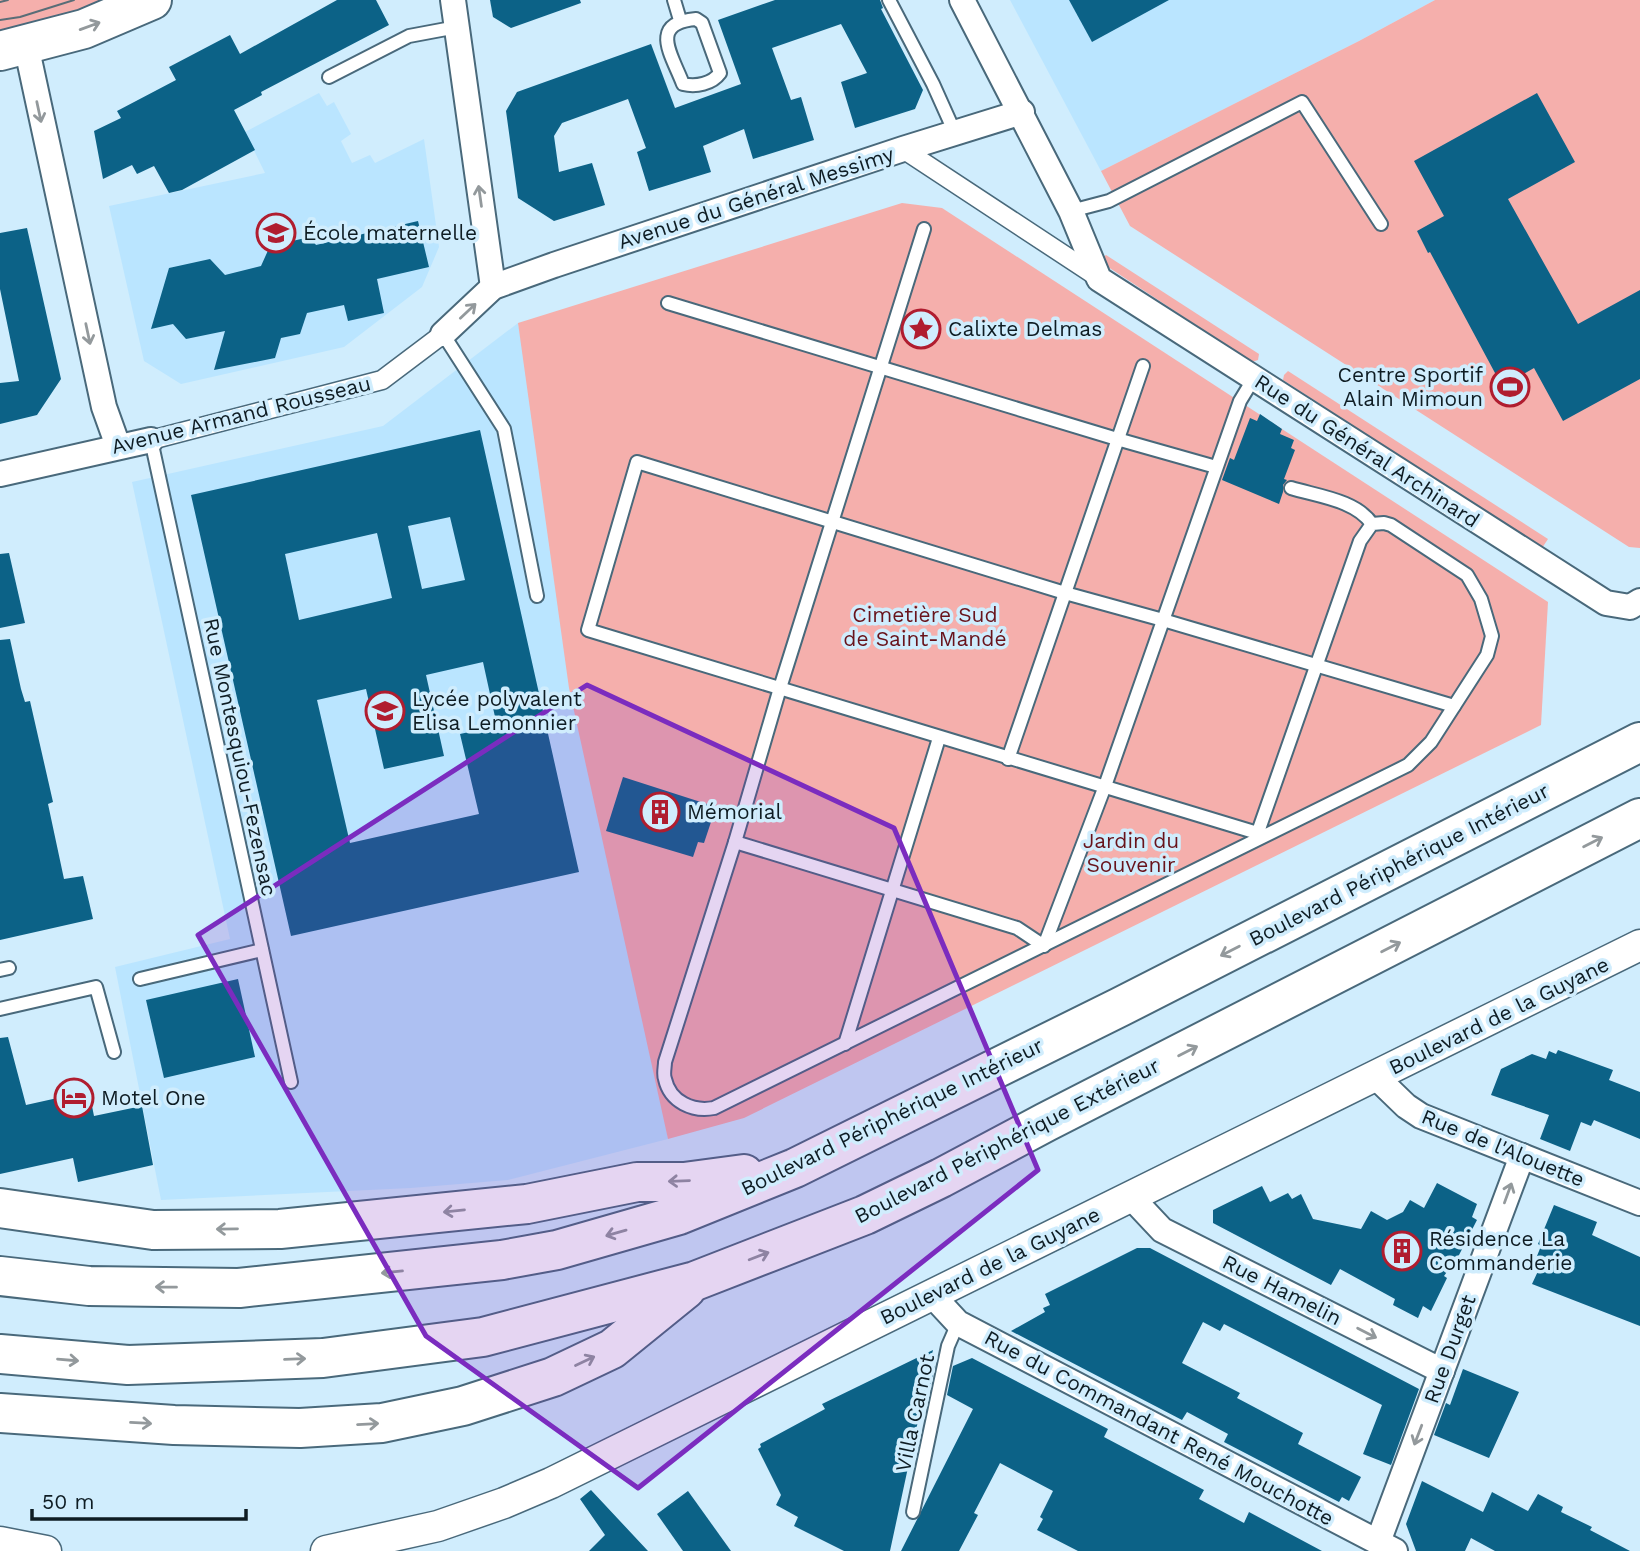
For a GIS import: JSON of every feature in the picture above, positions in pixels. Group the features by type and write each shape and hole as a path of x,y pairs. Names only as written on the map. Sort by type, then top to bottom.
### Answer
{"main road":[{"path":"13,48 84,29 152,0"},
{"name":"Boulevard Périphérique Intérieur","path":"0,1276 89,1286 239,1288 502,1260 557,1250 679,1215 795,1168 1121,1007 1640,742"},
{"name":"Boulevard Périphérique Extérieur","path":"0,1354 128,1365 323,1358 483,1337 695,1281 865,1215 941,1178 1640,818"},
{"path":"0,1208 153,1230 279,1229 527,1204 637,1182 684,1182 795,1168"},
{"path":"0,1413 174,1425 300,1428 382,1423 463,1406 553,1377 612,1349 695,1281"}],"street":[{"path":"453,0 493,287"},
{"path":"962,0 1071,211 1099,279"},
{"path":"13,48 104,407 118,446"},
{"name":"Avenue du Général Messimy","path":"493,287 1021,112"},
{"path":"904,149 1099,279"},
{"name":"Rue du Général Archinard","path":"1099,279 1606,603 1630,607 1640,601"},
{"name":"Avenue Armand Rousseau","path":"0,474 151,440 382,380 443,334 493,287"},
{"name":"Boulevard de la Guyane","path":"326,1551 438,1526 504,1503 563,1477 1640,945"},
{"name":"Rue de l'Alouette","path":"1376,1077 1406,1106 1421,1116 1640,1203"},
{"name":"Rue Durget","path":"1387,1547 1442,1371 1522,1156"},
{"name":"Rue Hamelin","path":"1131,1197 1162,1230 1442,1371"},
{"name":"Rue du Commandant René Mouchotte","path":"932,1295 958,1324 1387,1547"},
{"path":"0,1542 46,1551"}],"lane":[{"path":"674,0 681,20"},
{"path":"888,0 933,84 955,133"},
{"path":"696,19 702,23 720,73 715,79 693,86 684,83 666,39 669,29 681,20 696,19"},
{"path":"329,77 409,36 457,27"},
{"path":"1071,211 1109,201 1303,102 1381,224"},
{"path":"924,229 665,1062 664,1079 671,1094 684,1105 702,1111 714,1108 1044,946 1263,834 1408,765 1431,742 1487,655 1492,636 1481,599 1468,575 1391,525 1372,524 1358,510 1347,505 1291,488"},
{"path":"668,303 1216,467"},
{"path":"443,334 504,429 537,596"},
{"path":"1009,759 1143,366"},
{"path":"1044,946 1105,786 1240,401 1254,378"},
{"name":"Rue Montesquiou-Fezensac","path":"151,440 291,1082"},
{"path":"1263,834 588,630 638,462 1065,593 1454,706"},
{"path":"1263,834 1360,541 1372,524"},
{"path":"845,1044 939,738"},
{"path":"735,842 1017,929 1044,946"},
{"path":"140,979 262,950"},
{"path":"0,1009 96,987 114,1052"},
{"name":"Villa Carnot","path":"913,1512 948,1346 958,1324"}],"highlighted area":[{"path":"587,685 894,828 1038,1170 638,1488 426,1336 198,935"}],"shaded area":[{"path":"1010,0 1435,0 1101,171"},
{"name":"École maternelle","path":"319,93 327,106 334,102 351,134 341,141 352,163 370,155 375,163 424,139 439,247 422,287 344,347 181,384 144,361 109,206 265,173 245,132"},
{"name":"Lycée polyvalent Elisa Lemonnier","path":"518,323 668,1139 508,1180 411,1188 161,1200 115,967 230,939 132,482 383,426"}],"green space":[{"path":"0,0 120,0 0,37"},
{"name":"Centre Sportif Alain Mimoun","path":"1435,0 1640,0 1640,548 1629,547 1130,226 1101,171"},
{"name":"Cimetière Sud de Saint-Mandé","path":"902,203 942,208 1548,602 1541,725 744,1118 668,1139 569,688 518,323"},
{"path":"1106,255 1259,354 1258,360 1252,362 1102,263 1102,258"},
{"path":"1288,371 1548,539 1542,548 1283,380"}],"building":[{"path":"337,0 376,0 389,25 261,92 262,95 234,110 255,150 182,190 169,193 154,166 137,174 132,165 103,179 94,131 121,118 117,111 176,80 169,67 230,35 240,54"},
{"path":"490,0 580,0 581,3 511,28 493,17"},
{"path":"775,0 880,0 881,9 923,90 915,109 855,128 841,82 867,73 841,24 772,48 791,100 801,97 814,140 753,159 744,129 703,146 711,172 649,191 637,152 646,148 628,99 562,123 554,136 559,172 592,163 605,205 554,221 518,198 506,111 517,92 651,44 675,108 741,84 718,20"},
{"path":"1069,0 1169,0 1092,42"},
{"path":"1537,93 1575,162 1508,199 1578,324 1640,290 1640,379 1563,421 1534,368 1502,386 1417,231 1444,216 1414,161"},
{"path":"418,221 429,267 377,279 384,313 348,321 344,305 307,313 300,334 281,338 275,358 214,370 225,331 186,339 173,324 151,329 169,268 210,259 225,275 261,266 270,246 310,237 316,245"},
{"path":"27,228 61,379 37,415 0,424 0,383 19,381 0,289 0,233"},
{"path":"1260,414 1282,429 1280,434 1294,440 1291,448 1295,450 1284,479 1287,480 1283,485 1279,504 1222,480 1230,458 1234,460 1250,418 1257,421"},
{"path":"480,430 579,872 291,936 191,495","holes":["450,517 465,580 422,589 408,526","377,533 392,598 299,620 285,554","483,662 497,726 460,734 479,814 350,843 317,700 366,689 384,769 444,756 426,675"]},
{"path":"9,553 25,623 0,628 0,554"},
{"path":"10,639 25,702 30,701 53,802 48,804 64,879 83,876 93,919 0,940 0,640"},
{"name":"Mémorial","path":"623,777 710,805 705,820 711,822 704,843 698,842 693,857 606,831"},
{"path":"238,979 255,1057 164,1078 146,1000"},
{"name":"Motel One","path":"8,1037 26,1105 89,1091 94,1116 142,1106 153,1165 78,1182 73,1158 0,1174 0,1038"},
{"path":"1558,1050 1613,1070 1609,1080 1640,1092 1640,1139 1594,1120 1591,1126 1581,1122 1570,1151 1540,1139 1549,1115 1491,1095 1501,1069 1532,1054 1546,1059 1549,1051 1556,1054"},
{"path":"1437,1183 1477,1204 1472,1217 1477,1220 1459,1255 1444,1276 1447,1278 1431,1311 1423,1306 1418,1318 1393,1305 1395,1299 1340,1269 1331,1285 1213,1223 1213,1210 1262,1186 1270,1202 1288,1193 1292,1199 1301,1194 1313,1219 1361,1229 1371,1211 1387,1220 1403,1212 1410,1200 1424,1208"},
{"path":"1554,1205 1597,1222 1592,1235 1640,1257 1640,1326 1532,1284 1539,1269 1533,1266 1541,1246 1538,1244"},
{"path":"1137,1248 1150,1248 1419,1389 1391,1465 1363,1454 1382,1405 1224,1324 1220,1331 1203,1322 1182,1363 1240,1393 1237,1398 1303,1433 1298,1444 1361,1477 1349,1501 1342,1497 1339,1502 1224,1442 1228,1434 1187,1412 1182,1420 1011,1331 1045,1312 1043,1308 1050,1305 1045,1294"},
{"path":"933,1350 930,1363 935,1367 930,1387 926,1384 890,1551 844,1551 794,1526 798,1517 776,1505 781,1495 758,1449 760,1444 825,1409 822,1404"},
{"path":"972,1358 1108,1429 1104,1437 1204,1490 1199,1499 1244,1523 1249,1512 1322,1551 1078,1551 1037,1530 1043,1519 1040,1517 1053,1491 1000,1463 974,1513 978,1515 959,1551 901,1551 973,1409 947,1395 953,1366"},
{"path":"1463,1369 1519,1392 1489,1458 1434,1435 1446,1403 1450,1405"},
{"path":"1422,1481 1483,1512 1492,1492 1528,1511 1538,1494 1563,1507 1561,1512 1592,1527 1590,1530 1630,1551 1495,1551 1471,1538 1465,1551 1416,1551 1406,1524"},
{"path":"591,1490 648,1551 589,1551 605,1535 580,1499"},
{"path":"688,1491 731,1551 683,1551 657,1514"}],"tram line":[{"path":"0,2 8,0"},
{"path":"0,20 20,17 74,0"}],"place":[{"name":"École maternelle","path":"276,233"},
{"name":"Calixte Delmas","path":"921,329"},
{"name":"Centre Sportif Alain Mimoun","path":"1510,387"},
{"name":"Lycée polyvalent Elisa Lemonnier","path":"385,711"},
{"name":"Mémorial","path":"660,812"},
{"name":"Motel One","path":"74,1098"},
{"name":"Résidence La Commanderie","path":"1402,1251"}],"park label":[{"name":"Jardin du Souvenir","path":"1131,853"}]}
